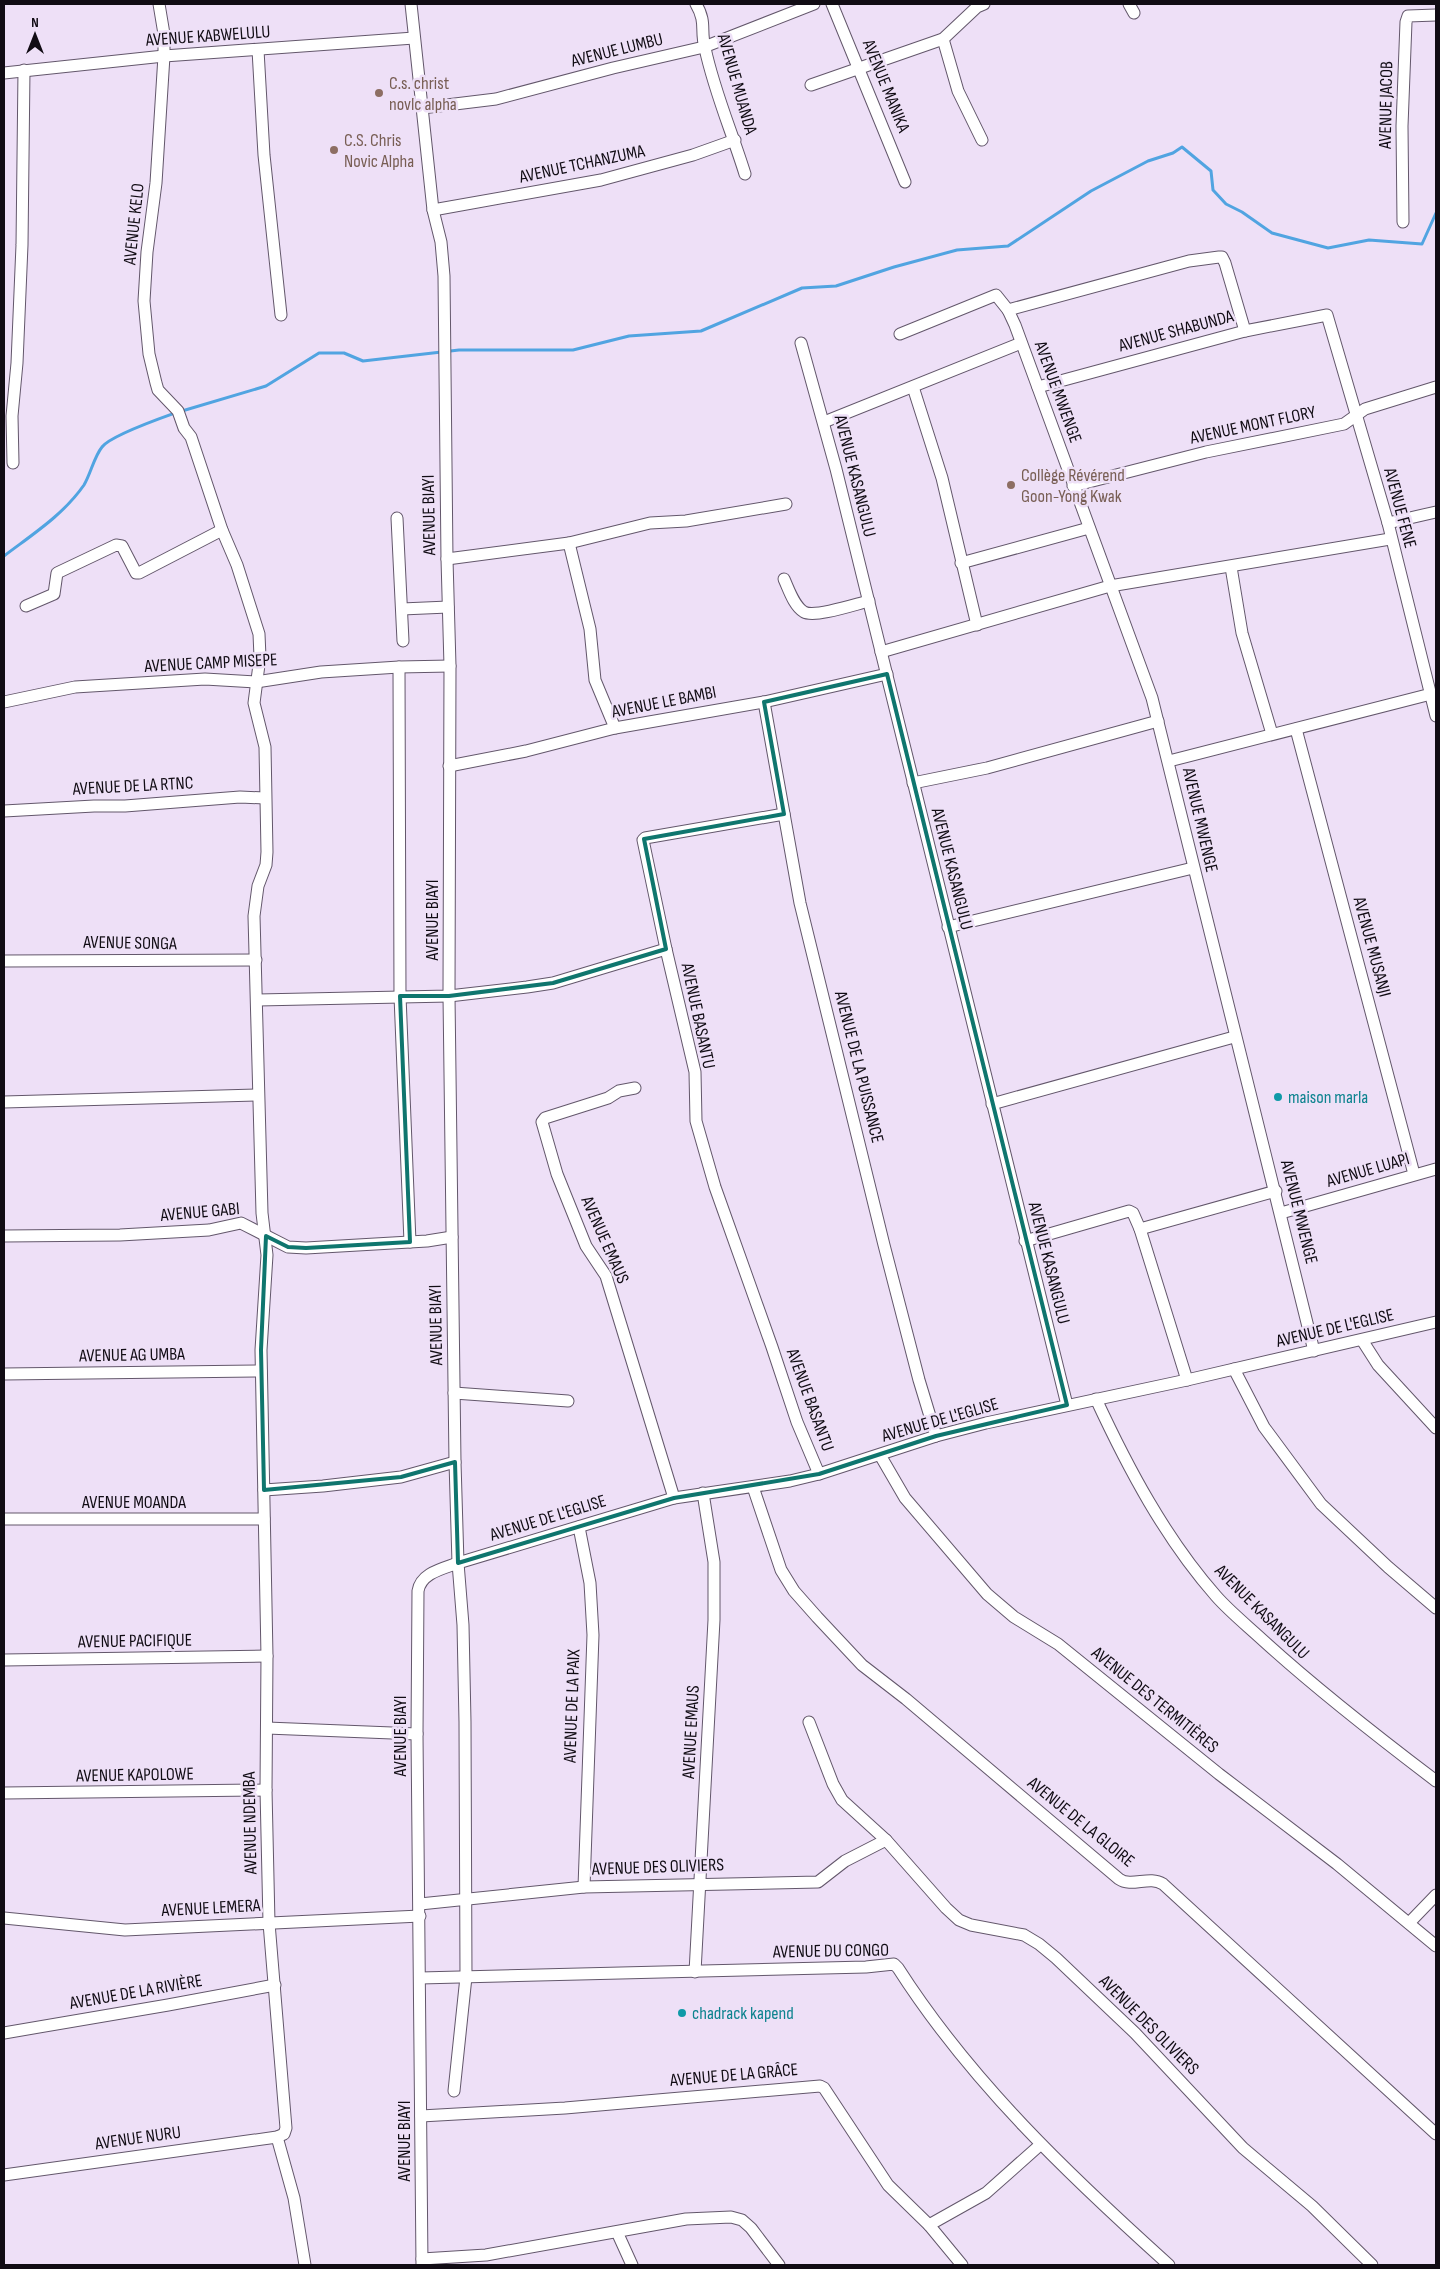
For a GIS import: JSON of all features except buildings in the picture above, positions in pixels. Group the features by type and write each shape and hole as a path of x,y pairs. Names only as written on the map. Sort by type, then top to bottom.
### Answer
{"street":[{"name":"AVENUE KELO","path":"159,4 164,34 164,56 156,183 147,252 144,301 149,354 158,390 178,411 184,428 191,436 222,530 237,565 259,634 260,657 254,710 264,738 264,798 267,852 264,870 258,886 254,916 256,960"},
{"name":"AVENUE BIAYI","path":"412,4 433,210 441,242 444,276 450,666 452,1238 458,1563 430,1574 419,1585 417,1734 422,2262"},
{"name":"AVENUE MUANDA","path":"696,4 704,20 704,47 745,174"},
{"name":"AVENUE LUMBU","path":"422,108 496,99 613,68 704,47 814,4"},
{"name":"AVENUE MANIKA","path":"832,4 861,70 905,182"},
{"path":"811,85 861,70 943,39 979,5"},
{"name":"AVENUE JACOB","path":"1403,222 1402,126 1406,22 1408,16 1436,15"},
{"name":"AVENUE KABWELULU","path":"4,73 164,56 414,38"},
{"path":"943,39 958,91 982,140"},
{"path":"258,50 264,155 281,315"},
{"path":"13,463 12,416 17,363 22,254 24,70"},
{"name":"AVENUE TCHANZUMA","path":"433,210 626,174 693,155 734,140"},
{"path":"900,334 996,295 1008,310 1189,261 1219,257 1222,257 1225,263 1244,331"},
{"name":"AVENUE MWENGE","path":"1008,310 1110,586 1142,665 1169,761 1234,1036 1276,1191 1314,1351"},
{"name":"AVENUE SHABUNDA","path":"1038,388 1244,331 1324,314"},
{"name":"AVENUE FENE","path":"1324,314 1328,317 1355,417 1388,523 1390,539 1436,716"},
{"name":"AVENUE KASANGULU","path":"801,343 824,422 869,601 1025,1241 1067,1405"},
{"path":"824,422 913,388 1021,343"},
{"name":"AVENUE MONT FLORY","path":"1073,486 1206,452 1344,424 1371,407 1436,387"},
{"path":"913,388 942,478 977,625"},
{"path":"447,559 569,543 650,523 686,521 786,504"},
{"path":"1388,523 1436,512"},
{"path":"397,518 403,641"},
{"path":"961,563 1089,528"},
{"path":"26,606 54,594 58,573 116,545 122,546 136,573 139,573 222,530"},
{"path":"881,652 1110,586 1390,539"},
{"path":"569,543 590,629 595,680 615,728"},
{"path":"1231,567 1242,633 1272,734"},
{"path":"784,579 796,604 805,612 816,613 869,601"},
{"path":"402,609 448,607"},
{"name":"AVENUE CAMP MISEPE","path":"4,702 56,690 83,687 205,679 256,682 321,672 450,666"},
{"path":"398,667 400,996 410,1242"},
{"name":"AVENUE LE BAMBI","path":"449,766 526,751 615,728 764,702 887,674"},
{"path":"1169,761 1431,694"},
{"name":"AVENUE DE LA PUISSANCE","path":"764,702 800,903 884,1245 919,1380 936,1436"},
{"path":"913,783 987,768 1158,721"},
{"name":"AVENUE MUSANJI","path":"1296,729 1414,1174"},
{"name":"AVENUE DE LA RTNC","path":"4,812 94,806 125,806 240,797 264,798"},
{"name":"AVENUE BASANTU","path":"784,814 644,839 666,949 695,1072 696,1121 712,1177 797,1422 819,1474"},
{"path":"948,928 1193,868"},
{"path":"258,1000 450,996 553,983 666,949"},
{"name":"AVENUE SONGA","path":"4,961 256,960"},
{"name":"AVENUE NDEMBA","path":"256,960 262,1213 266,1236 267,1280 261,1371 267,1656 266,1790 269,1923 286,2128 284,2134 277,2136"},
{"path":"992,1104 1234,1036"},
{"name":"AVENUE EMAUS","path":"636,1088 619,1091 608,1098 544,1118 542,1122 557,1174 586,1246 606,1276 674,1498"},
{"path":"4,1102 258,1095"},
{"name":"AVENUE LUAPI","path":"1281,1213 1436,1169"},
{"path":"1140,1229 1276,1191"},
{"path":"1025,1241 1129,1211 1133,1213 1140,1229 1187,1380"},
{"name":"AVENUE GABI","path":"4,1236 160,1233 209,1230 241,1223 288,1247 306,1248 452,1238"},
{"name":"AVENUE DE L'EGLISE","path":"458,1563 674,1498 753,1487 819,1474 936,1436 1436,1322"},
{"path":"1362,1340 1378,1365 1436,1428"},
{"path":"1234,1369 1264,1428 1321,1504 1388,1567 1436,1608"},
{"name":"AVENUE AG UMBA","path":"4,1374 261,1371"},
{"path":"454,1394 568,1401"},
{"name":"AVENUE KASANGULU","path":"1096,1399 1124,1459 1154,1509 1187,1559 1216,1596 1297,1672 1436,1781"},
{"name":"AVENUE DES TERMITIÈRES","path":"880,1455 905,1498 942,1544 994,1600 1014,1617 1058,1644 1219,1774 1410,1923 1436,1946"},
{"path":"264,1490 323,1486 401,1477 455,1462"},
{"name":"AVENUE DE LA GLOIRE","path":"753,1487 781,1570 811,1611 862,1664 914,1705 1119,1879 1129,1883 1153,1880 1163,1884 1436,2134"},
{"name":"AVENUE EMAUS","path":"695,1972 702,1884 714,1620 714,1562 703,1493"},
{"name":"AVENUE MOANDA","path":"4,1519 264,1519"},
{"name":"AVENUE DE LA PAIX","path":"579,1527 590,1583 593,1635 584,1887"},
{"path":"454,2090 466,1977 464,1900 465,1703 463,1624 458,1563"},
{"name":"AVENUE PACIFIQUE","path":"4,1660 267,1656"},
{"name":"AVENUE DES OLIVIERS","path":"809,1722 833,1784 842,1800 886,1840 959,1920 971,1925 1024,1935 1056,1958 1135,2033 1243,2148 1312,2206 1372,2265"},
{"path":"267,1728 417,1734"},
{"name":"AVENUE KAPOLOWE","path":"4,1793 266,1790"},
{"name":"AVENUE DES OLIVIERS","path":"420,1910 464,1900 584,1887 818,1882 845,1861 886,1840"},
{"path":"1410,1923 1436,1895"},
{"name":"AVENUE LEMERA","path":"4,1918 125,1930 269,1923 420,1910"},
{"name":"AVENUE DU CONGO","path":"420,1978 866,1967 894,1964 946,2037 989,2089 1040,2145 1169,2265"},
{"name":"AVENUE DE LA RIVIÈRE","path":"4,2033 168,2006 275,1985"},
{"name":"AVENUE DE LA GRÂCE","path":"421,2116 565,2108 820,2086 824,2088 888,2185 929,2225 962,2265"},
{"path":"277,2136 294,2198 305,2265"},
{"name":"AVENUE NURU","path":"4,2174 277,2136"},
{"path":"929,2225 986,2192 1040,2145"},
{"path":"422,2262 486,2255 686,2219 731,2217 742,2220 751,2228 779,2265"},
{"path":"617,2232 632,2265"}],"highlighted area":[{"path":"887,674 1067,1405 936,1436 819,1474 674,1498 458,1563 455,1462 401,1477 264,1490 261,1350 266,1236 288,1247 306,1248 410,1242 400,996 449,996 553,983 666,949 644,839 784,814 764,702"}],"waterway":[{"path":"182,411 266,386 319,353 344,353 363,361 459,350 573,350 629,336 701,331 802,288 836,286 894,267 957,250 1008,246 1091,191 1148,161 1173,153 1182,147 1211,171 1213,190 1226,204 1242,212 1272,233 1328,248 1369,240 1422,244 1436,213"},
{"path":"4,556 47,524 76,496 84,485 102,447 115,438 136,428 175,413"}],"place":[{"name":"C.s. christ novlc alpha","path":"379,93"},
{"name":"C.S. Chris Novic Alpha","path":"334,150"},
{"name":"Collège Révérend Goon-Yong Kwak","path":"1011,485"},
{"name":"maison marla","path":"1278,1097"},
{"name":"chadrack kapend","path":"682,2013"}]}
